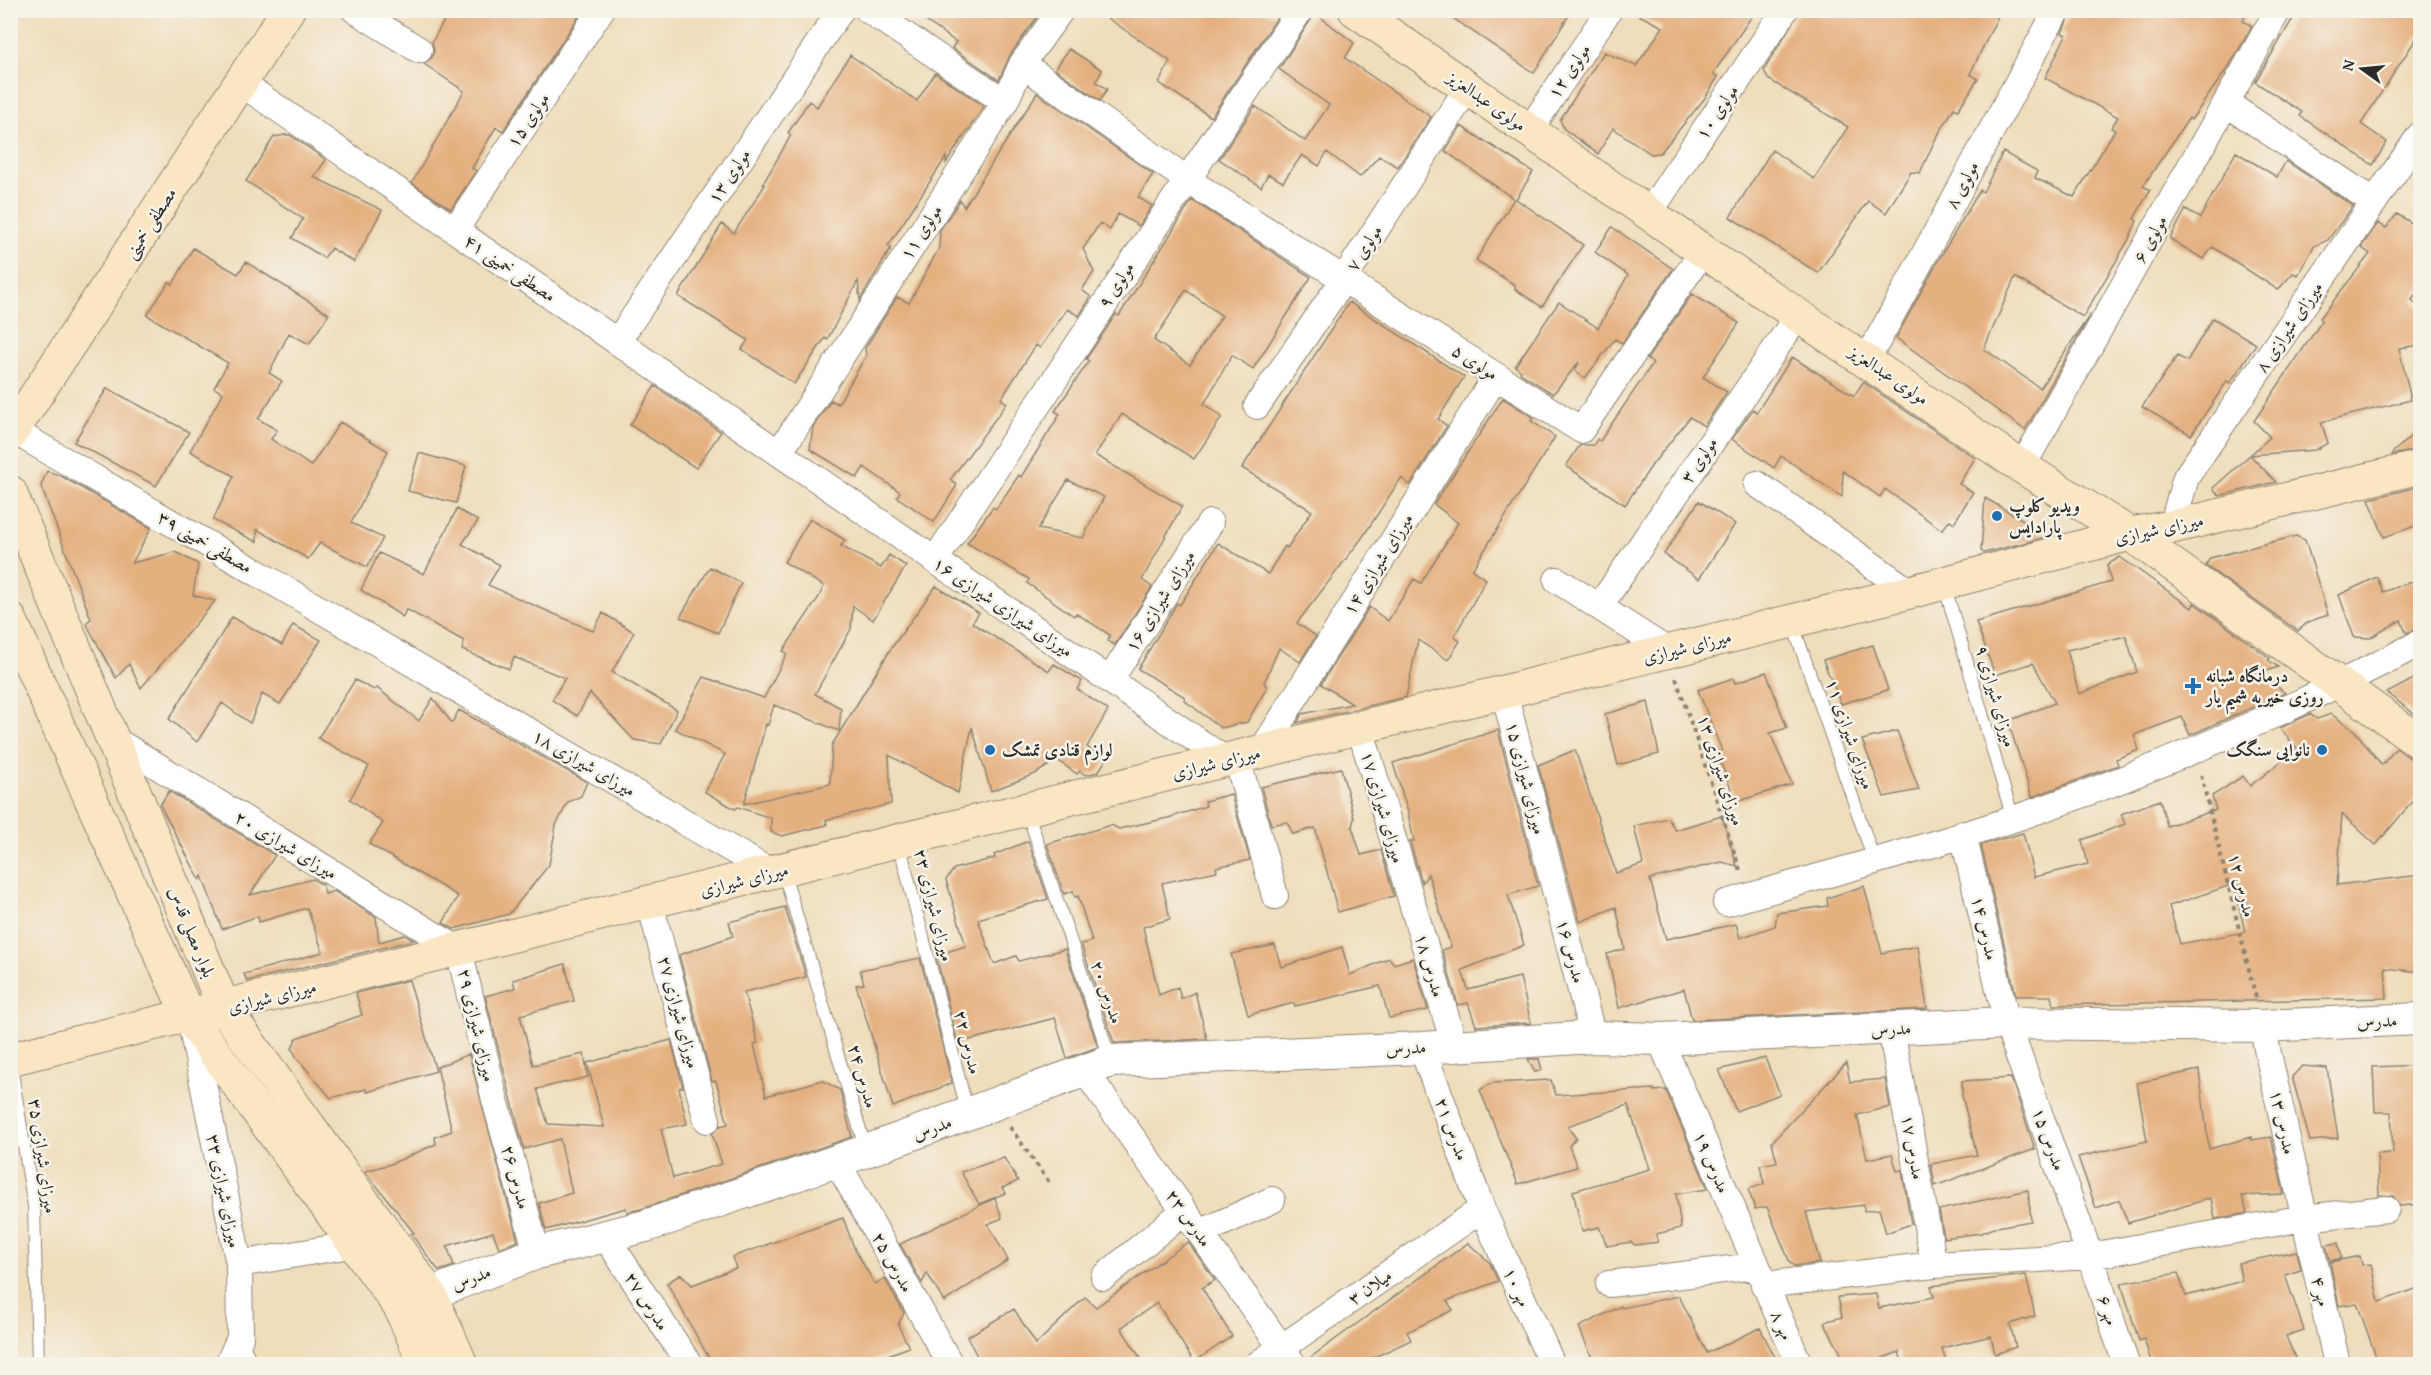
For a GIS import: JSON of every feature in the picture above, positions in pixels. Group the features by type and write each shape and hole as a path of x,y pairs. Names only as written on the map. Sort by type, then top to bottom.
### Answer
{"main road":[{"name":"مصطفی خمینی","path":"12,433 288,10"},
{"name":"مولوی عبدالعزیز","path":"1354,10 1703,251 1868,360 2022,467 2130,534 2339,685 2415,734"},
{"name":"میرزای شیرازی","path":"10,1060 1910,592 2130,534 2172,527 2421,467"},
{"name":"بلوار مصلی قدس","path":"10,492 224,1008 430,1294 461,1365"},
{"name":"بلوار مصلی قدس","path":"10,619 189,1017 400,1307 425,1365"}],"street":[{"path":"355,10 418,50"},
{"name":"مولوی ۱۵","path":"455,230 601,10"},
{"name":"مولوی ۱۳","path":"617,342 841,10"},
{"path":"868,10 1005,102"},
{"name":"مولوی ۱۱","path":"779,453 1005,102 1022,64 1061,10"},
{"name":"مولوی ۹","path":"935,560 1300,10"},
{"name":"مولوی ۱۲","path":"1529,130 1609,10"},
{"name":"مولوی ۱۰","path":"1649,213 1785,10"},
{"name":"مولوی ۸","path":"1868,360 2057,10"},
{"name":"مولوی ۶","path":"2022,467 2278,10"},
{"name":"مولوی ۵","path":"1022,64 1186,179 1581,430 1703,251"},
{"name":"مصطفی خمینی ۴۱","path":"241,83 779,453"},
{"name":"مولوی ۷","path":"1257,406 1344,279 1468,87"},
{"path":"2226,104 2374,202"},
{"name":"میرزای شیرازی ۸","path":"2172,527 2186,477 2421,135"},
{"name":"مولوی ۳","path":"1599,607 1799,314"},
{"name":"میرزای شیرازی ۱۴","path":"1241,757 1496,376"},
{"name":"مصطفی خمینی ۳۹","path":"12,433 396,654"},
{"name":"میرزای شیرازی شیرازی ۱۶","path":"779,453 1110,680 1241,757"},
{"path":"1757,484 1910,592"},
{"name":"میرزای شیرازی ۱۶","path":"1110,680 1210,523"},
{"path":"1557,580 1668,651"},
{"path":"1737,900 2013,819 2195,751 2339,685 2421,643"},
{"name":"میرزای شیرازی ۱۸","path":"396,654 778,872"},
{"name":"میرزای شیرازی ۱۵","path":"1504,692 1548,864"},
{"name":"میرزای شیرازی ۱۷","path":"1360,728 1407,886"},
{"name":"میرزای شیرازی ۲۰","path":"113,739 459,950"},
{"path":"1241,757 1275,896"},
{"name":"مدرس ۱۴","path":"1964,834 2007,1023"},
{"name":"مدرس ۱۶","path":"1548,864 1593,1036"},
{"name":"مدرس ۱۸","path":"1407,886 1454,1044"},
{"name":"میرزای شیرازی ۲۷","path":"650,903 707,1120"},
{"name":"میرزای شیرازی ۲۹","path":"459,950 495,1101"},
{"name":"میرزای شیرازی ۳۳","path":"189,1017 239,1264 240,1338 228,1365"},
{"name":"مدرس","path":"430,1294 537,1253 646,1226 866,1151 1098,1066 1593,1036 1660,1039 2007,1023 2262,1026 2421,1019"},
{"name":"مدرس ۱۵","path":"2007,1023 2090,1256"},
{"name":"مدرس ۱۳","path":"2262,1026 2304,1218"},
{"name":"مدرس ۱۷","path":"1892,1029 1934,1265"},
{"name":"مدرس ۱۹","path":"1660,1039 1760,1275"},
{"name":"مدرس ۲۱","path":"1422,1048 1482,1209"},
{"name":"مدرس ۲۳","path":"1098,1066 1184,1211 1287,1357"},
{"name":"مدرس ۲۶","path":"495,1101 537,1253"},
{"name":"مدرس ۲۵","path":"836,1160 950,1365"},
{"path":"1200,1233 1272,1200"},
{"name":"میلان ۳","path":"1258,1365 1287,1357 1482,1209"},
{"name":"مهر ۱۰","path":"1482,1209 1552,1365"},
{"path":"1609,1284 2090,1256 2304,1218 2385,1209"},
{"path":"1104,1277 1184,1211"},
{"name":"مهر ۴","path":"2304,1218 2337,1365"},
{"name":"مدرس ۲۷","path":"606,1237 689,1365"},
{"path":"239,1264 356,1244"},
{"name":"مهر ۶","path":"2090,1256 2126,1365"},
{"name":"مهر ۸","path":"1760,1275 1799,1365"}],"lane":[{"name":"میرزای شیرازی ۹","path":"1944,583 2013,819"},
{"name":"میرزای شیرازی ۱۱","path":"1791,621 1874,860"},
{"name":"مدرس ۲۰","path":"1026,810 1068,935 1098,1066"},
{"name":"میرزای شیرازی ۲۳","path":"899,842 934,978"},
{"name":"مدرس ۲۴","path":"778,872 825,1011 866,1151"},
{"name":"مدرس ۲۲","path":"934,978 981,1110"},
{"name":"میرزای شیرازی ۳۵","path":"10,1060 34,1206 38,1365"},
{"path":"240,1338 252,1365"}],"path":[{"name":"میرزای شیرازی ۱۳","path":"1668,651 1737,900"},
{"name":"مدرس ۱۲","path":"2195,751 2262,1026"},
{"path":"981,1110 1051,1185"}],"building":[{"path":"450,10 583,10 503,131 496,127 472,168 476,171 451,209 412,183 464,91 424,64 432,57 434,50 432,42"},
{"path":"910,10 1042,10 1010,55 999,80 952,48 956,42"},
{"path":"1096,10 1269,10 1266,14 1279,15 1211,117 1159,83 1170,61"},
{"path":"1441,10 1572,10 1534,73"},
{"path":"1629,10 1756,10 1713,74 1718,77 1705,98 1660,153 1651,154 1613,128 1598,154 1564,129 1560,120 1604,52 1636,66 1663,27"},
{"path":"1800,10 2001,10 1970,74 1978,79 1958,110 1954,108 1934,142 1920,173 1911,172 1886,213 1868,201 1818,273 1730,217 1772,150 1814,179 1848,127 1768,79 1764,70"},
{"path":"2072,10 2248,10 2243,21 2252,26 2229,66 2191,120 2189,118 2143,186 2150,190 2134,219 2137,221 2128,241 2083,317 2015,277 1984,349 2040,388 2090,315 2025,430 1896,338 1980,190 1983,192 2003,152 2037,171 2035,178 2074,197 2115,130 2111,128 2118,117 2045,78 2066,35 2062,33"},
{"path":"2298,10 2421,10 2421,31 2361,124 2387,142 2373,165 2300,116 2302,112 2255,82"},
{"path":"1313,16 1319,16 1354,43 1345,58 1431,117 1398,167 1379,156 1360,177 1327,152 1319,166 1302,155 1283,182 1268,174 1261,187 1219,159 1255,106 1305,141 1329,105 1279,69"},
{"path":"1069,49 1102,70 1096,82 1107,89 1100,101 1055,69"},
{"path":"850,55 917,101 935,73 984,106 946,163 946,157 888,246 891,248 860,300 858,281 827,340 825,338 794,384 742,349 748,340 678,296 722,224 734,233 765,185 763,184 791,135 788,133 809,101 817,107"},
{"path":"1037,93 1153,174 1138,197 1152,206 1139,226 1118,214 1110,230 1100,223 1083,249 1094,272 1082,290 1091,297 1079,316 1067,309 1040,348 1036,345 1001,399 1007,403 950,480 957,485 934,522 897,497 900,492 864,467 857,478 810,449 813,427 831,400 838,404 866,356 865,348 897,297 909,303 939,248 940,230 960,200 964,207"},
{"path":"1461,126 1533,172 1516,199 1583,245 1542,307 1515,289 1515,285 1476,260 1514,199 1445,151"},
{"path":"290,135 326,160 314,177 382,210 354,262 331,248 324,258 292,238 303,219 246,181 274,137"},
{"path":"2236,152 2277,177 2286,161 2353,206 2328,240 2314,246 2298,275 2293,273 2278,290 2213,247 2203,259 2170,239 2186,209 2200,218"},
{"path":"1192,200 1311,277 1253,369 1232,355 1204,404 1222,417 1194,459 1122,414 1095,455 1182,506 1142,580 1152,587 1115,645 1108,641 1110,635 1076,613 1074,616 1027,583 1029,579 967,543 993,507 996,509 1019,475 1021,477 1060,414 1055,411 1089,361 1086,359 1116,314 1119,316","holes":["1186,290 1222,316 1190,365 1154,340","1068,480 1104,497 1083,538 1038,529"]},
{"path":"2397,214 2421,229 2421,287 2412,300 2421,310 2421,345 2399,348 2411,400 2321,422 2328,443 2315,450 2250,455 2270,437 2254,421 2322,321 2320,318 2370,254 2361,247 2378,223 2386,228"},
{"path":"1612,227 1673,269 1622,343 1615,339 1585,378 1575,371 1579,362 1553,394 1520,373 1521,371 1515,366 1559,302 1598,328 1628,275 1595,252"},
{"path":"193,248 238,274 246,262 329,314 309,344 289,333 269,373 282,381 258,419 277,430 271,439 311,466 340,422 388,451 351,523 383,538 367,567 320,543 308,559 257,529 257,542 213,520 234,476 190,451 223,393 214,388 228,363 147,315 169,282 173,284"},
{"path":"1692,294 1739,323 1703,377 1727,392 1704,426 1690,417 1652,465 1625,505 1566,466 1580,445 1594,445 1597,439 1600,441 1653,363 1647,359"},
{"path":"1349,302 1464,377 1438,419 1447,426 1410,485 1401,478 1362,538 1297,623 1316,636 1300,662 1279,648 1264,683 1267,687 1247,722 1221,728 1184,700 1185,697 1138,669 1177,603 1180,605 1218,543 1268,574 1285,546 1287,548 1312,511 1242,468"},
{"path":"2213,318 2256,344 2230,383 2227,381 2191,435 2142,407 2177,356 2187,361"},
{"path":"1792,357 1854,396 1863,382 1975,458 1959,484 1973,492 1954,523 1950,520 1942,530 1885,489 1880,497 1843,471 1842,497 1781,456 1774,468 1732,439 1753,409 1757,412"},
{"path":"655,386 721,432 696,468 630,425"},
{"path":"107,388 189,432 156,486 74,442"},
{"path":"1503,398 1534,418 1531,421 1555,437 1472,570 1486,579 1454,637 1460,641 1448,660 1418,640 1406,697 1297,723 1302,714 1352,704 1321,684 1369,607 1388,621 1414,579 1421,583 1458,523 1434,504"},
{"path":"2421,427 2421,449 2392,455 2392,453"},
{"path":"419,453 466,466 456,503 408,491"},
{"path":"2250,455 2276,482 2219,496 2213,488"},
{"path":"47,471 61,476 151,528 132,563 175,552 198,564 193,595 215,601 141,688 129,664 116,678 86,623 91,619 41,486"},
{"path":"2421,486 2421,524 2384,537 2369,499"},
{"path":"1985,498 2030,524 2047,537 1984,553 1981,551"},
{"path":"1699,501 1735,524 1699,579 1664,554"},
{"path":"457,509 478,521 462,544 500,565 488,585 593,631 603,613 634,632 612,672 677,710 661,744 634,740 590,693 577,716 552,700 565,678 514,657 509,669 462,650 464,641 406,609 403,617 361,590 379,553 424,574"},
{"path":"810,519 845,540 841,546 881,568 889,555 906,566 873,620 853,606 851,629 815,694 841,708 839,731 774,705 768,725 766,724 744,804 830,784 832,745 890,650 936,586 979,613 972,623 1049,671 1054,664 1082,681 1077,689 1108,710 1087,747 1106,760 1098,772 1085,775 1080,771 1077,774 1057,760 1035,774 991,791 972,727 958,793 889,755 891,804 826,820 827,825 782,836 771,832 771,818 738,807 735,809 705,792 725,754 675,729 704,677 764,698 787,653 783,651 824,586 784,562"},
{"path":"2296,536 2305,540 2328,615 2308,622 2298,631 2206,566 2210,558"},
{"path":"2120,557 2192,608 2194,603 2270,658 2268,660 2278,667 2261,673 2285,693 2190,735 2182,717 2134,735 2139,750 2116,759 2118,765 2032,797 2008,721 2055,703 2033,663 1995,675 1976,622 2111,582 2107,565","holes":["2126,636 2137,672 2079,694 2067,650"]},
{"path":"710,567 741,583 718,633 680,617"},
{"path":"2377,577 2383,592 2421,578 2421,628 2406,633 2401,620 2370,638 2354,637 2339,595"},
{"path":"232,617 282,645 293,625 321,640 280,704 262,694 250,723 222,703 197,742 169,719"},
{"path":"1873,645 1888,690 1841,704 1823,660"},
{"path":"1766,672 1787,728 1770,733 1792,784 1736,802 1717,753 1722,751 1698,690 1733,678 1735,683"},
{"path":"2421,675 2421,719 2387,693"},
{"path":"355,680 374,690 377,688 419,721 433,698 452,723 459,710 587,782 581,796 568,802 556,825 549,865 509,914 454,929 443,923 458,896 369,844 383,823 350,799 369,766 318,738"},
{"path":"1648,702 1659,754 1618,765 1605,714"},
{"path":"2310,714 2317,719 2331,714 2355,731 2382,765 2396,748 2410,758 2421,760 2421,791 2376,845 2342,814 2337,885 2421,875 2421,972 2385,968 2387,998 2053,1005 2051,996 2016,996 1981,845 2023,833 2034,877 2088,864 2082,840 2125,824 2121,814 2160,800 2167,826 2216,810 2212,796 2243,776 2250,786 2297,749 2280,728","holes":["2234,884 2245,932 2180,944 2169,906"]},
{"path":"1498,730 1538,886 1508,895 1524,945 1462,970 1468,990 1520,977 1531,1023 1476,1026 1468,1003 1458,1005 1442,950 1451,947 1428,874 1422,883 1410,842 1414,841 1408,812 1393,763"},
{"path":"1897,731 1919,790 1884,797 1862,740"},
{"path":"1575,750 1616,873 1643,864 1634,826 1668,818 1675,830 1722,816 1737,866 1722,862 1650,879 1666,939 1736,924 1740,938 1775,926 1777,913 1828,906 1827,898 1864,886 1882,953 1918,946 1927,1009 1692,1020 1684,989 1619,1008 1607,954 1625,949 1616,907 1580,922 1538,765"},
{"path":"1341,768 1354,818 1352,827 1361,855 1381,850 1394,896 1338,912 1315,828 1293,834 1287,822 1271,825 1261,787"},
{"path":"169,791 275,855 250,895 313,879 323,885 325,894 334,891 376,917 379,942 405,935 414,940 247,981 244,974 323,952 307,908 259,922 258,916 222,929 202,876 200,880 160,805"},
{"path":"1231,794 1250,860 1216,867 1217,871 1162,883 1170,919 1143,927 1159,995 1178,987 1181,999 1195,992 1207,1039 1114,1043 1081,944 1092,941 1078,896 1075,897 1073,891 1064,894 1047,844 1111,825 1119,829 1168,818 1206,806 1205,801"},
{"path":"1028,841 1048,899 978,919 994,964 1016,956 1019,961 1065,949 1098,1047 1067,1058 1055,1018 958,1043 936,955 966,946 946,880 954,869 995,858 994,855"},
{"path":"785,907 806,977 744,992 758,1043 754,1044 766,1096 822,1080 840,1090 852,1137 641,1209 627,1212 626,1208 546,1230 539,1203 572,1193 560,1139 524,1149 485,996 515,988 513,980 565,964 574,1001 520,1015 533,1065 584,1054 588,1077 537,1089 548,1124 604,1127 587,1063 671,1040 683,1087 679,1088 687,1124 661,1129 673,1178 722,1164 712,1134 720,1126 728,1124 716,1081 712,1081 679,955 733,936 729,922"},
{"path":"1275,945 1281,967 1342,947 1350,975 1389,958 1394,964 1413,958 1428,1010 1389,1018 1380,986 1295,1006 1294,1003 1248,1015 1231,954"},
{"path":"920,958 952,1083 893,1107 856,985 864,984 860,970"},
{"path":"409,980 436,1071 367,1092 366,1089 331,1098 297,1058 292,1049 296,1038 362,1015 356,993"},
{"path":"469,1054 518,1241 499,1248 493,1232 447,1246 454,1266 439,1271 411,1234 414,1233 365,1171 391,1164 436,1144 435,1137 452,1131 437,1067"},
{"path":"1765,1058 1780,1094 1736,1111 1719,1070"},
{"path":"1528,1059 1539,1059 1542,1070 1535,1072"},
{"path":"1846,1063 1850,1082 1885,1079 1890,1107 1857,1115 1867,1159 1892,1154 1897,1171 1902,1170 1911,1224 1886,1233 1879,1209 1864,1211 1864,1205 1806,1212 1820,1263 1794,1266 1790,1263 1767,1207 1755,1209 1748,1189 1764,1184 1760,1165 1777,1162 1772,1142"},
{"path":"2421,1065 2421,1204 2400,1206 2393,1196 2379,1195 2377,1154 2393,1153 2391,1112 2375,1112 2373,1067"},
{"path":"2302,1066 2327,1068 2338,1138 2310,1141 2292,1077"},
{"path":"2199,1070 2209,1149 2251,1137 2251,1140 2271,1137 2284,1194 2242,1196 2247,1213 2215,1219 2211,1198 2128,1223 2119,1200 2096,1208 2078,1157 2147,1141 2137,1083"},
{"path":"2011,1078 2035,1149 1935,1186 1931,1164 1977,1155 1962,1096 1962,1081"},
{"path":"1551,1080 1556,1095 1666,1090 1708,1189 1676,1194 1681,1228 1656,1234 1658,1242 1635,1245 1631,1242 1607,1246 1599,1227 1582,1231 1573,1191 1650,1169 1628,1105 1567,1126 1576,1138 1569,1146 1577,1167 1518,1184 1480,1090 1492,1083"},
{"path":"1004,1158 1018,1181 1002,1188 1006,1193 979,1204 961,1172"},
{"path":"2028,1190 2031,1221 1997,1227 1981,1233 1944,1238 1939,1210"},
{"path":"995,1198 1002,1218 988,1224 1008,1260 944,1302 927,1273 922,1283 900,1244"},
{"path":"843,1218 855,1250 875,1284 885,1279 904,1313 898,1325 909,1347 862,1365 713,1365 667,1283 681,1274 692,1285 736,1268 732,1257"},
{"path":"1188,1242 1215,1280 1202,1288 1232,1336 1194,1362 1157,1303 1121,1328 1145,1365 982,1365 967,1337 1014,1309 1036,1344 1085,1297 1096,1307"},
{"path":"1468,1243 1490,1263 1498,1281 1447,1301 1453,1310 1407,1332 1411,1340 1358,1365 1308,1365 1307,1360"},
{"path":"2338,1243 2341,1258 2330,1261 2326,1245"},
{"path":"2297,1251 2301,1270 2285,1275 2304,1330 2286,1336 2298,1365 2152,1365 2144,1339 2139,1341 2121,1283 2178,1273 2186,1296 2242,1281 2238,1263"},
{"path":"2360,1256 2362,1265 2371,1264 2379,1302 2421,1287 2421,1355 2393,1365 2379,1365 2357,1303 2339,1306 2330,1262"},
{"path":"2026,1275 2035,1316 2010,1324 2016,1347 1995,1354 1991,1336 1942,1348 1947,1365 1903,1365 1899,1352 1864,1365 1847,1365 1824,1322 1842,1317 1838,1297 1876,1294 1879,1308 1934,1297 1931,1286"},
{"path":"1679,1296 1707,1353 1760,1328 1779,1365 1595,1365 1579,1327 1621,1306 1622,1308"}],"place":[{"name":"ویدیو کلوپ پارادایس","path":"1997,516"},
{"name":"درمانگاه شبانه روزی خیریه شمیم یار","path":"2193,686"},
{"name":"لوازم قنادی تمشک","path":"990,750"},
{"name":"نانوایی سنگک","path":"2322,750"}]}
